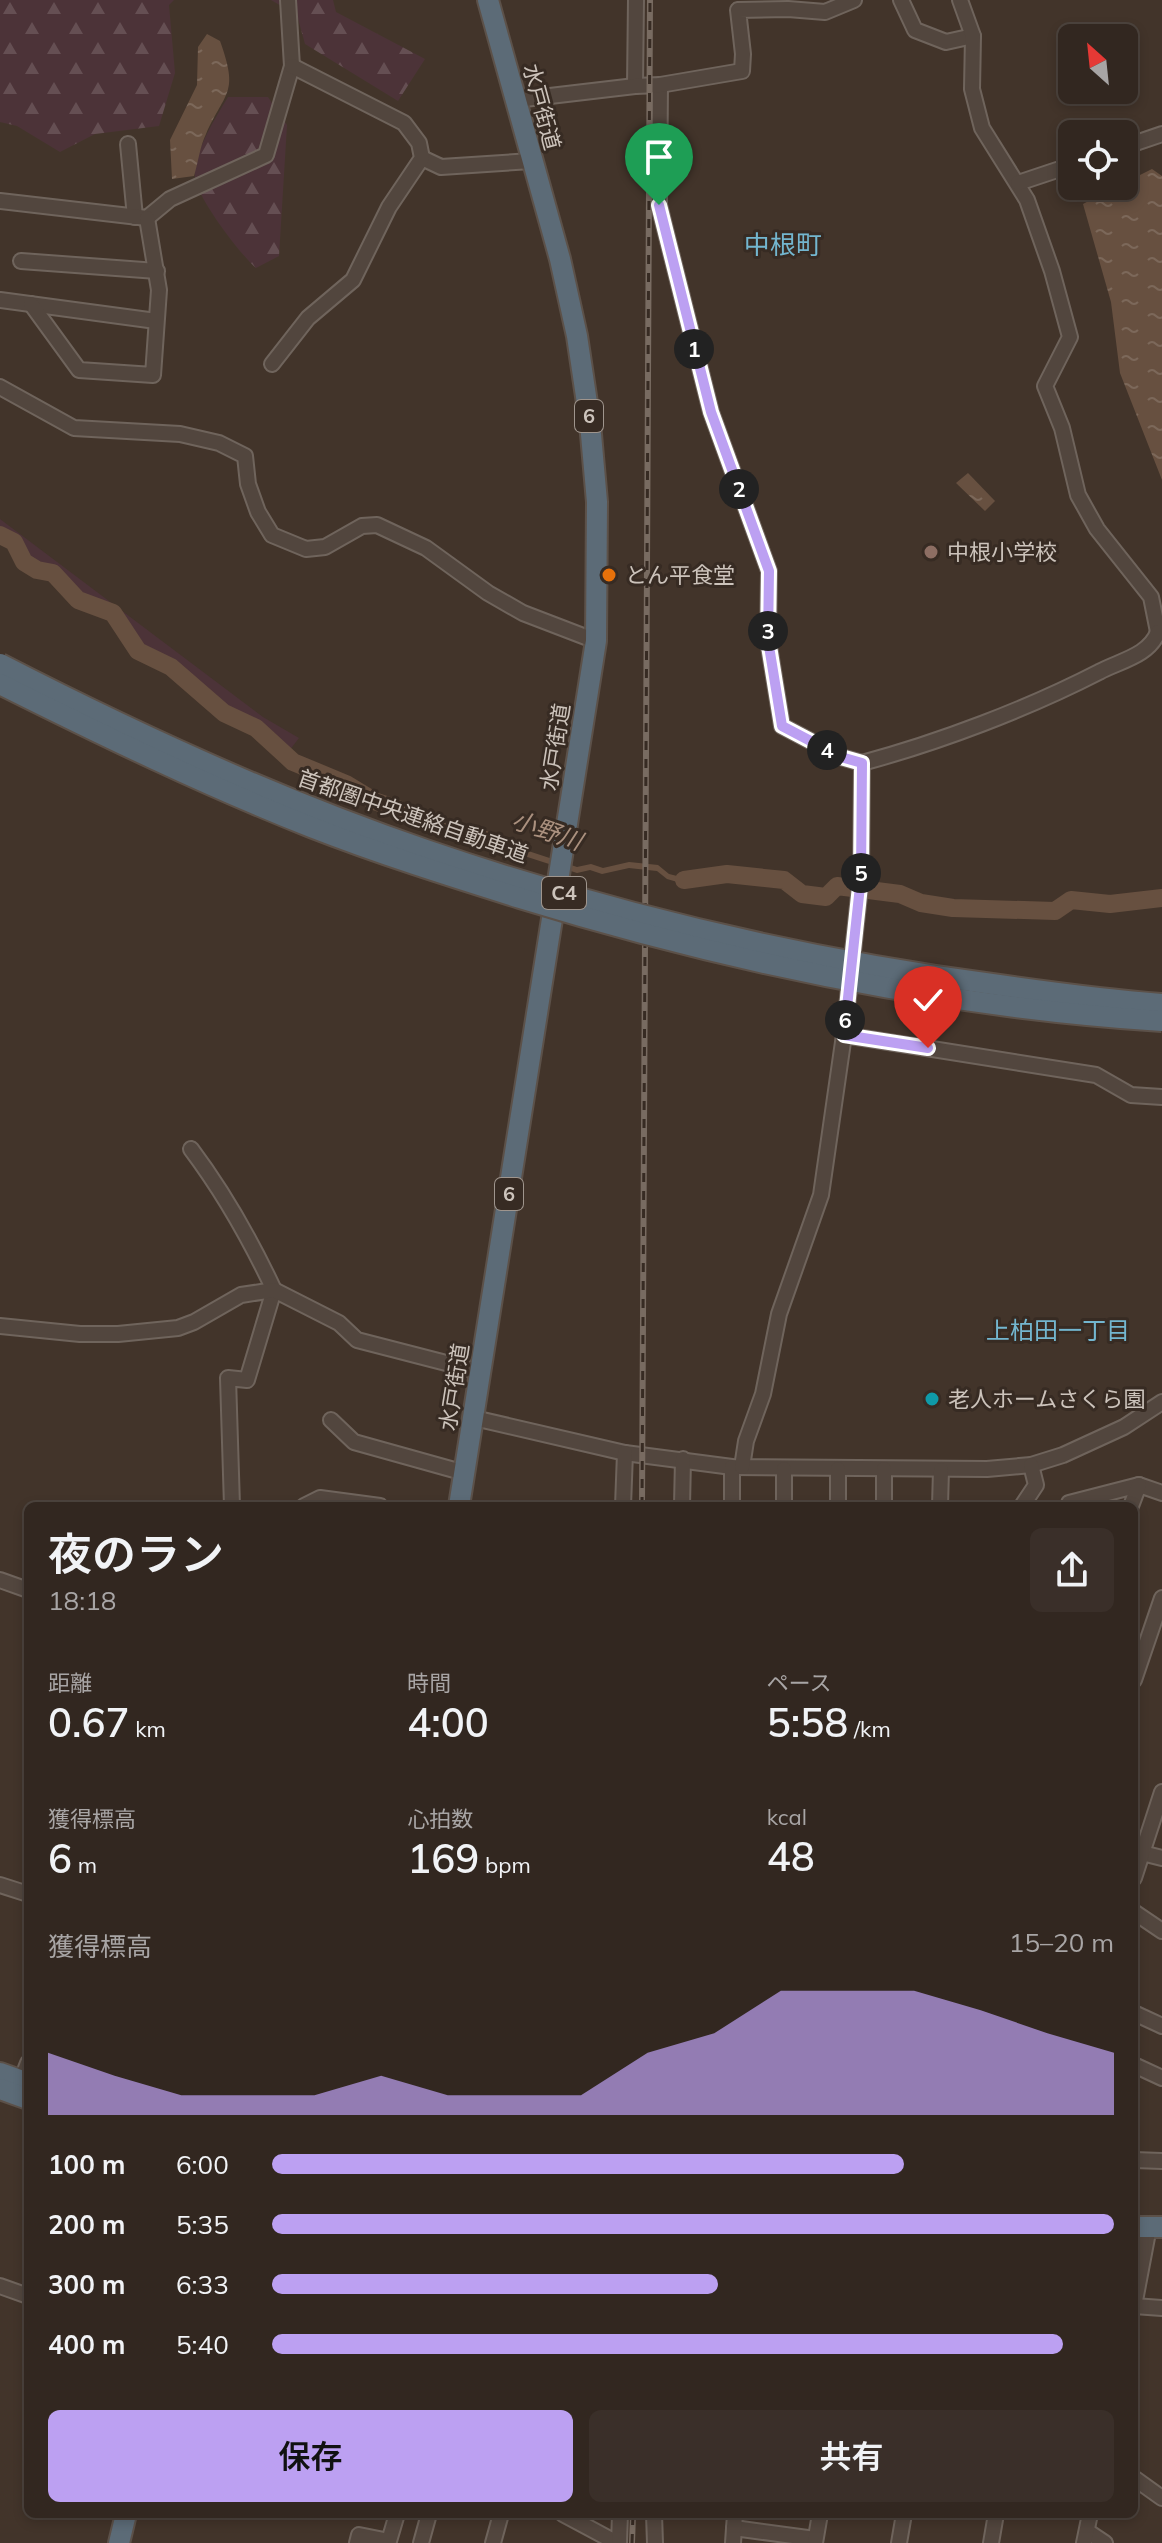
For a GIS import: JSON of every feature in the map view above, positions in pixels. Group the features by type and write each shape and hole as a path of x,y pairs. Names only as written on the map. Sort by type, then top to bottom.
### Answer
{"highway":[{"name":"水戸街道","path":"460,1502 596,641 597,502 590,423 577,336 560,259 488,0"},
{"name":"首都圏中央連絡自動車道","path":"0,664 180,752 276,794 425,850 582,899 808,955 938,977 1162,1004"},
{"name":"首都圏中央連絡自動車道","path":"0,684 170,767 292,819 451,877 573,914 743,958 934,995 1079,1014 1162,1021"},
{"path":"0,2073 20,2085"},
{"path":"119,2543 125,2518"}],"street":[{"path":"0,201 141,218 170,199 266,155 292,66 288,0"},
{"path":"635,86 636,0"},
{"path":"516,100 660,85 742,71 738,10 825,12 854,0"},
{"path":"901,0 915,30 946,42 973,36"},
{"path":"660,85 659,205 711,412 769,571 768,640 782,726 841,757 862,763 1065,691 1140,653 1160,632 1151,597 1097,529 1078,495 1062,428 1045,386 1070,337 1052,271 1018,183 982,128 972,89 973,36 960,0"},
{"path":"272,364 308,318 353,280 389,207 422,158 419,143 404,123 292,66"},
{"path":"1138,142 1162,134"},
{"path":"31,304 79,370 153,375 159,290 157,271 141,218 128,144"},
{"path":"422,158 441,167 531,161"},
{"path":"1018,183 1058,170"},
{"path":"21,261 157,271"},
{"path":"0,300 156,321"},
{"path":"0,387 74,428 180,434 219,443 245,456 248,484 258,512 272,535 306,549 325,547 362,526 377,525 426,548 488,593 523,613 596,641"},
{"path":"733,1502 737,1467 763,1394 779,1314 821,1195 844,1035 861,877 862,763"},
{"path":"844,1035 1096,1075 1131,1095 1162,1097"},
{"path":"191,1149 253,1245 274,1290 247,1380 228,1378 232,1502"},
{"path":"0,1326 80,1334 178,1328 241,1295 274,1290 339,1323 357,1340 481,1372"},
{"path":"474,1418 625,1453 737,1467 987,1469 1031,1465 1063,1455 1124,1427 1162,1402"},
{"path":"331,1420 354,1442 465,1473"},
{"path":"623,1502 625,1453"},
{"path":"682,1502 683,1459"},
{"path":"1025,1502 1036,1485 1031,1465"},
{"path":"784,1469 784,1502"},
{"path":"838,1469 838,1502"},
{"path":"884,1469 884,1502"},
{"path":"940,1502 941,1470"},
{"path":"1073,1502 1139,1485 1162,1493"},
{"path":"1133,1502 1139,1485"},
{"path":"312,1502 320,1498 360,1502"},
{"path":"0,1580 24,1589"},
{"path":"1138,1666 1158,1621 1162,1598"},
{"path":"1162,1792 1138,1852 1162,1858"},
{"path":"0,1885 24,1893"},
{"path":"1138,1915 1162,1931"},
{"path":"1138,2015 1162,2026"},
{"path":"1138,2067 1162,2078"},
{"path":"1138,2160 1162,2161"},
{"path":"1138,2283 1148,2227"},
{"path":"0,2286 24,2295"},
{"path":"1138,2306 1162,2308"},
{"path":"1138,2481 1162,2498"},
{"path":"357,2543 359,2535 389,2541 396,2518"},
{"path":"421,2543 428,2518"},
{"path":"493,2543 500,2518"},
{"path":"571,2518 618,2543 620,2518"},
{"path":"654,2518 655,2543"},
{"path":"734,2528 815,2541 819,2518"},
{"path":"899,2543 903,2518"},
{"path":"991,2543 995,2518"},
{"path":"1086,2537 1105,2543"}],"green space":[{"path":"0,0 174,0 169,5 175,73 159,126 95,134 60,152 17,126 0,122"},
{"path":"271,0 333,0 336,12 425,59 398,101 305,44 297,15"},
{"path":"228,97 268,97 287,125 279,256 256,268 230,239 211,211 195,177 201,147"},
{"path":"0,519 263,717 299,738 289,751 258,722 233,710 195,678 175,665 140,650 126,621 107,607 90,604 52,570 38,569 14,539 0,532"}],"water":[{"path":"207,34 220,41 229,72 228,91 204,139 194,176 172,179 170,140 197,85 198,47"},
{"path":"1152,169 1162,176 1162,480 1120,373 1111,302 1083,204 1091,200 1138,200 1138,176"},
{"path":"968,473 995,501 985,511 956,483"},
{"path":"376,799 445,823 491,832 513,846 577,867 591,864 603,868 629,862 658,865 669,874 681,877 706,875 706,880 681,883 667,879 657,871 629,868 602,874 590,870 577,873 512,852 489,838 442,828 373,804"}],"waterway":[{"name":"小野川","path":"0,535 14,542 24,562 37,570 53,573 78,600 113,613 138,651 171,667 224,713 256,728 293,762 346,784 374,801 398,809"},
{"name":"小野川","path":"684,880 727,874 784,880 802,894 826,897 837,886 900,894 921,903 953,908 1055,911 1071,900 1110,904 1162,898"}],"railway":[{"path":"642,1502 650,0"},
{"path":"632,2543 633,2518"}],"place":[{"name":"中根小学校","path":"931,552"},
{"name":"とん平食堂","path":"609,575"},
{"name":"老人ホームさくら園","path":"932,1399"}],"district":[{"name":"中根町","path":"783,245"},
{"name":"上柏田一丁目","path":"1058,1331"}],"route":[{"path":"659,205 711,412 769,571 768,640 782,726 841,757 862,763 861,877 844,1035 928,1048"}]}
